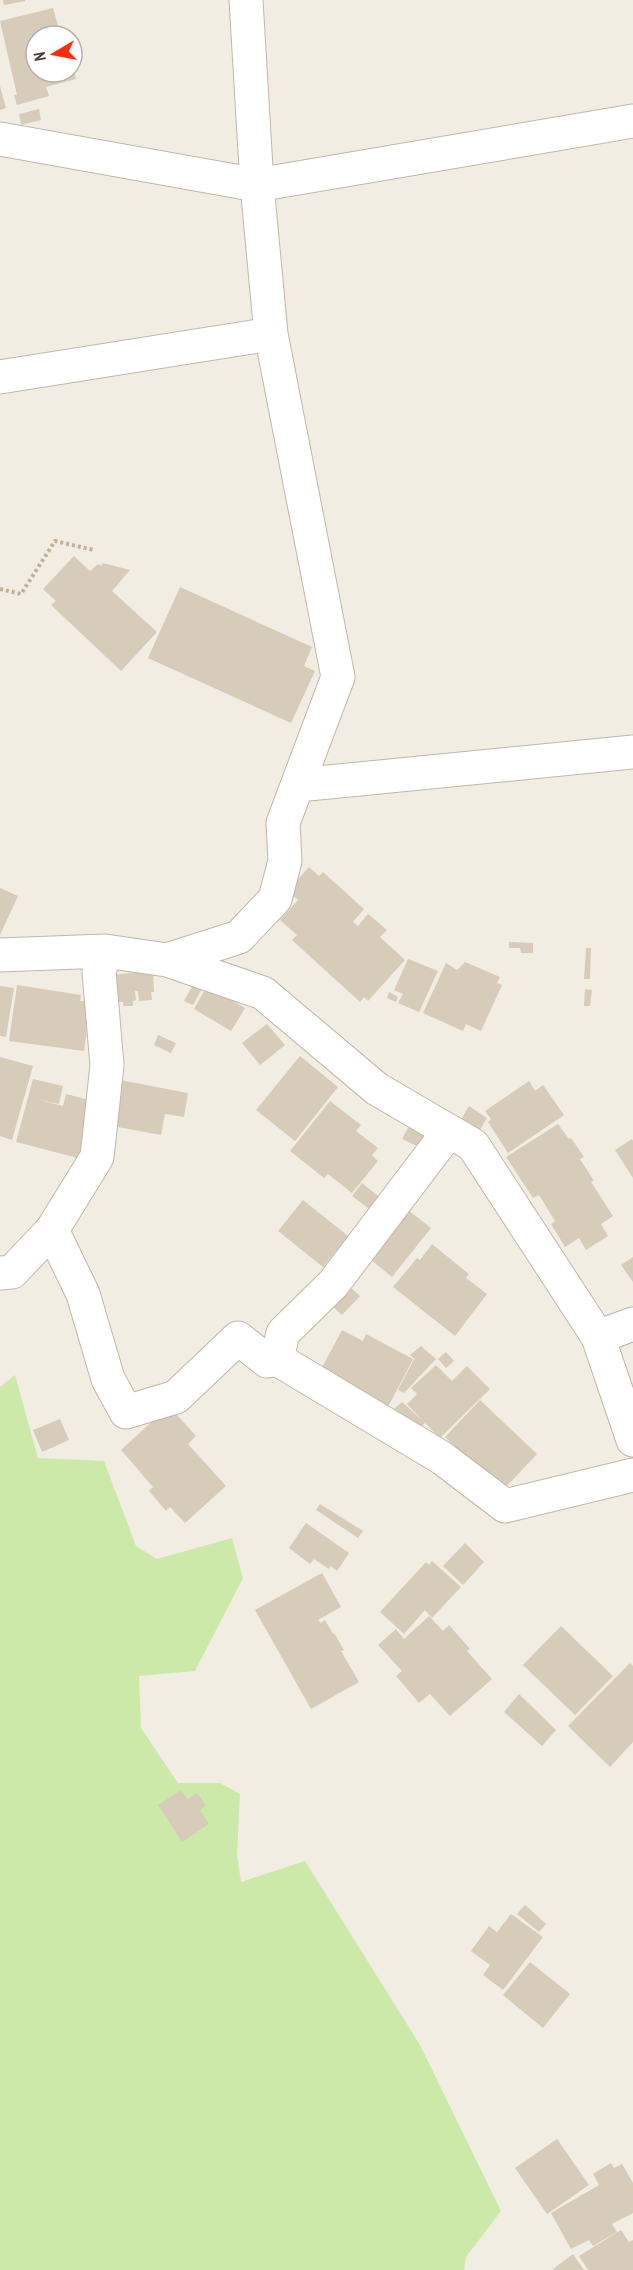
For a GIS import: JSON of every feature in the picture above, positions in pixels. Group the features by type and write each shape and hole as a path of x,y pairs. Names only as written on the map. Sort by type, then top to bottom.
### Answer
{"street":[{"path":"167,960 239,937 275,899 285,861 283,823 338,677 271,334 257,185 246,0"},
{"path":"0,139 257,185 633,121"},
{"path":"0,377 271,334"},
{"path":"298,785 633,752"},
{"path":"0,1273 12,1272 52,1230 97,1157 107,1065 99,972 105,951"},
{"path":"0,955 105,951 167,960 263,993 377,1089 473,1144 598,1337 633,1440"},
{"path":"277,1359 283,1333 333,1284 449,1131"},
{"path":"52,1230 83,1294 108,1379 126,1412 176,1397 238,1338 267,1361 277,1359 442,1458 505,1506 633,1475"},
{"path":"598,1337 633,1324"}],"path":[{"path":"0,589 21,594 55,541 94,550"}],"green space":[{"path":"15,1375 38,1458 104,1461 136,1546 157,1559 232,1538 243,1578 195,1671 139,1676 141,1728 178,1783 220,1783 240,1794 237,1855 241,1882 305,1861 420,2045 501,2211 466,2257 464,2270 0,2270 0,1387"}],"building":[{"path":"3,0 25,0 25,1 4,5"},
{"path":"53,8 58,24 24,24 24,84 57,84 46,87 49,96 17,105 14,95 17,95 0,21"},
{"path":"0,86 6,108 0,110"},
{"path":"39,109 41,120 21,125 19,114"},
{"path":"74,556 90,571 103,563 130,570 112,591 157,632 121,671 51,605 56,601 43,589"},
{"path":"180,587 312,647 304,666 315,671 291,723 148,658"},
{"path":"309,867 319,876 323,872 364,909 353,922 358,926 368,914 387,930 380,937 405,960 368,1001 364,997 360,1002 292,940 297,935 280,920 298,900 288,891"},
{"path":"0,888 18,896 0,935"},
{"path":"509,942 533,943 533,953 521,953 520,948 509,948"},
{"path":"586,948 591,948 590,979 584,979"},
{"path":"408,959 438,971 419,1012 398,1003 403,994 394,990"},
{"path":"465,962 500,977 497,983 502,985 481,1031 466,1024 463,1031 423,1013 446,963 457,970"},
{"path":"153,971 152,1000 139,1001 138,991 135,991 136,1000 133,1001 133,1006 123,1006 123,1002 110,1002 108,975"},
{"path":"194,983 203,987 193,1005 184,1001"},
{"path":"17,985 81,995 80,1001 93,1002 94,1030 87,1029 84,1051 9,1041"},
{"path":"0,986 14,988 6,1037 0,1036"},
{"path":"207,986 245,1008 231,1031 194,1009"},
{"path":"585,989 592,990 590,1006 584,1006"},
{"path":"389,992 398,997 396,1002 387,998"},
{"path":"267,1024 285,1045 260,1065 242,1043"},
{"path":"158,1035 176,1043 171,1053 154,1045"},
{"path":"300,1056 338,1087 295,1141 256,1110"},
{"path":"0,1057 33,1066 12,1140 0,1136"},
{"path":"33,1079 63,1086 59,1104 39,1100 63,1106 66,1094 101,1103 86,1160 16,1142"},
{"path":"120,1080 188,1093 184,1117 165,1114 161,1135 112,1126"},
{"path":"529,1081 535,1091 543,1085 564,1115 508,1153 488,1122 491,1119 485,1111"},
{"path":"330,1101 361,1125 356,1131 378,1148 372,1155 378,1161 352,1193 328,1174 324,1178 290,1151"},
{"path":"469,1106 487,1118 478,1133 460,1121"},
{"path":"558,1124 584,1157 580,1159 594,1181 591,1182 613,1216 601,1224 608,1236 586,1250 579,1238 565,1247 551,1224 555,1221 539,1195 533,1198 506,1157"},
{"path":"409,1126 425,1134 419,1147 402,1139"},
{"path":"632,1139 633,1141 633,1178 615,1150"},
{"path":"362,1183 383,1200 373,1212 352,1196"},
{"path":"303,1200 348,1236 323,1267 278,1231"},
{"path":"404,1207 431,1228 392,1277 365,1255"},
{"path":"432,1244 469,1274 466,1278 487,1294 455,1336 393,1287 417,1258 420,1260"},
{"path":"633,1257 633,1282 621,1265"},
{"path":"350,1287 360,1296 342,1315 332,1306"},
{"path":"342,1330 363,1341 366,1334 413,1359 387,1409 319,1373"},
{"path":"421,1346 436,1359 404,1393 398,1390 414,1359 417,1361 410,1355"},
{"path":"446,1352 454,1361 446,1368 438,1359"},
{"path":"436,1365 452,1381 467,1366 490,1389 440,1438 425,1423 417,1431 394,1409 402,1402 422,1420 407,1404 417,1394 411,1388"},
{"path":"480,1400 537,1454 502,1491 445,1437"},
{"path":"169,1406 196,1436 188,1444 226,1486 185,1523 170,1507 166,1511 149,1491 153,1487 121,1450"},
{"path":"60,1419 69,1440 42,1452 33,1430"},
{"path":"320,1504 363,1531 358,1538 316,1510"},
{"path":"306,1523 349,1553 337,1571 331,1566 329,1569 314,1559 310,1564 289,1548"},
{"path":"465,1543 484,1562 463,1585 443,1566"},
{"path":"432,1561 461,1587 432,1618 425,1610 404,1634 380,1612 426,1562 429,1565"},
{"path":"322,1573 341,1607 318,1620 321,1623 325,1620 334,1633 344,1650 341,1651 359,1682 311,1709 255,1610"},
{"path":"429,1616 443,1631 449,1625 470,1649 467,1651 492,1679 450,1716 430,1694 419,1703 396,1676 402,1671 378,1645 396,1629 404,1639"},
{"path":"561,1626 613,1676 575,1715 523,1665"},
{"path":"630,1663 633,1666 633,1742 610,1767 568,1726"},
{"path":"519,1694 556,1730 542,1746 504,1712"},
{"path":"181,1790 188,1799 197,1793 206,1805 200,1810 209,1824 182,1842 158,1805"},
{"path":"525,1905 546,1924 539,1932 517,1914"},
{"path":"511,1914 543,1937 503,1990 483,1975 490,1965 471,1951 489,1926 497,1932"},
{"path":"530,1962 570,1994 543,2028 503,1995"},
{"path":"557,2139 589,2185 547,2214 515,2168"},
{"path":"611,2163 614,2168 622,2164 633,2183 633,2213 612,2224 617,2232 593,2246 589,2240 571,2249 551,2213 599,2185 593,2174"},
{"path":"621,2230 629,2242 633,2240 633,2270 588,2270 579,2256"},
{"path":"573,2254 584,2270 553,2269"}]}
